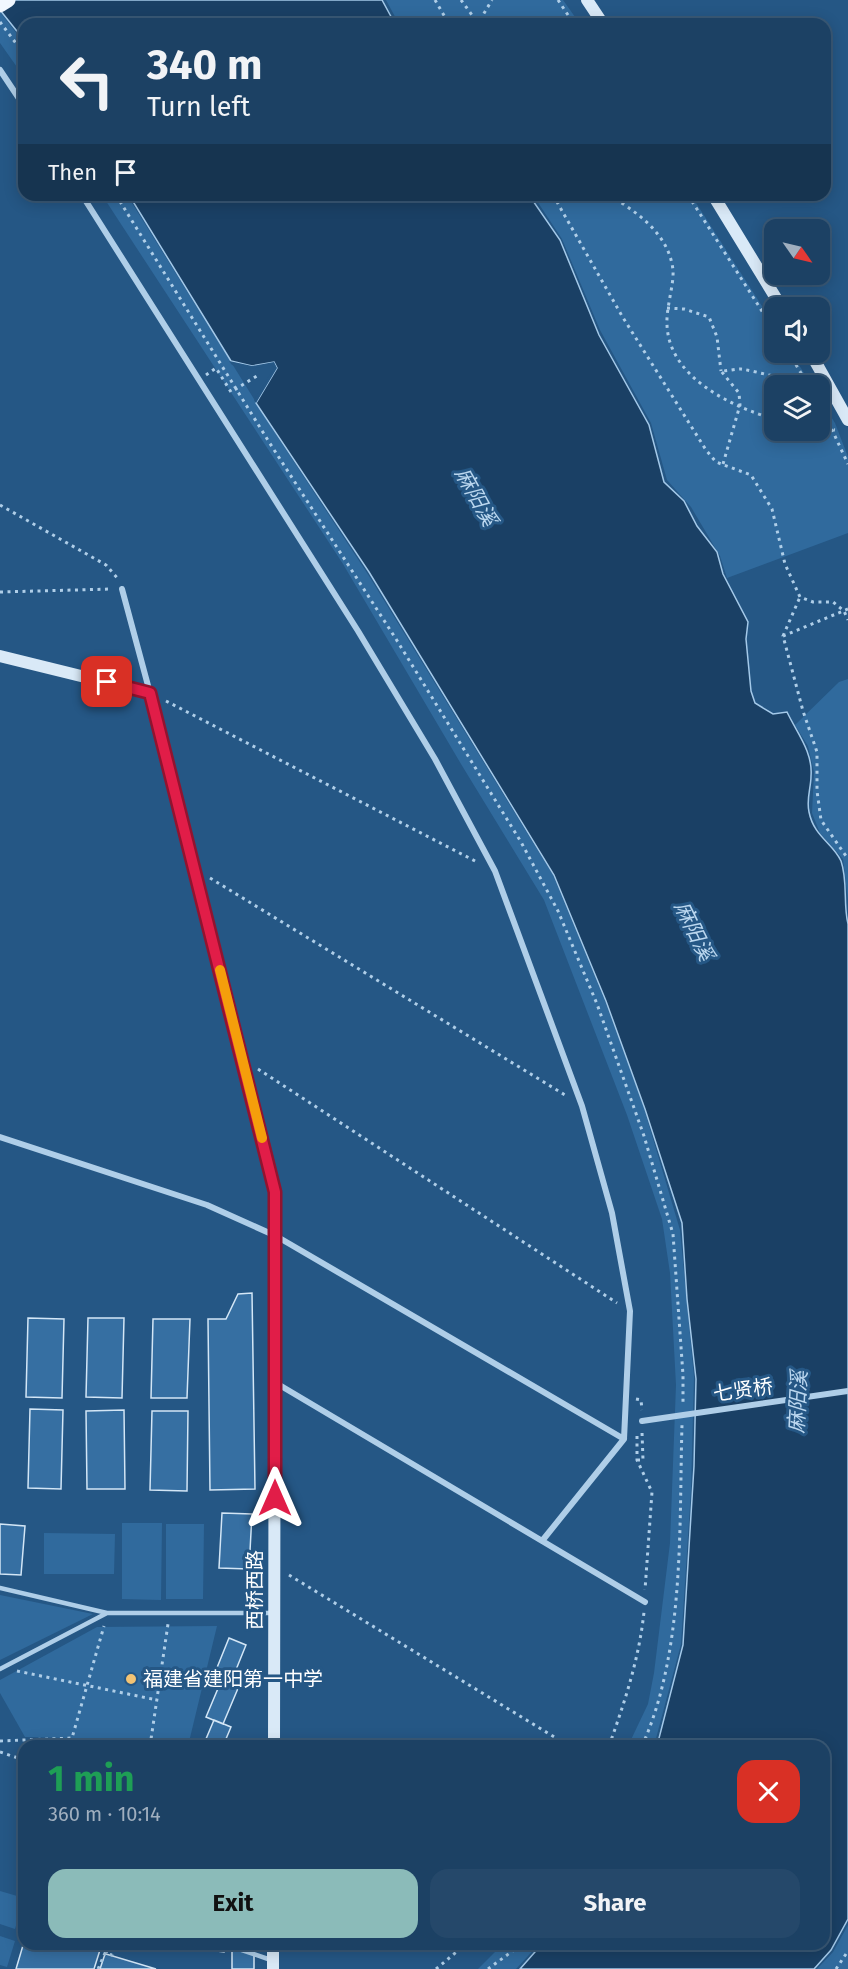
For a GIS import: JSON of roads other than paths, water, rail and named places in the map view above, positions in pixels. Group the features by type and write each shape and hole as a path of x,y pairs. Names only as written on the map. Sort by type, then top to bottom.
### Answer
{"main road":[{"path":"0,5 8,0"},
{"path":"587,0 599,18"},
{"path":"717,201 775,297"},
{"path":"817,363 848,420"},
{"path":"0,656 150,693"},
{"name":"西桥西路","path":"150,693 275,1192 274,1740"}],"street":[{"path":"0,70 18,97"},
{"path":"86,201 358,631 435,759 495,871 582,1106 612,1213 630,1311 624,1439 542,1541"},
{"path":"122,589 150,693"},
{"path":"0,1137 207,1205 276,1236 624,1439"},
{"path":"276,1383 645,1602"},
{"name":"七贤桥","path":"642,1420 848,1391"}],"lane":[{"path":"0,1588 108,1612 275,1613"},
{"path":"1,1668 108,1612"},
{"path":"238,1950 273,1965"}],"water":[{"path":"0,0 382,0 392,18 18,18 18,32 0,10"},
{"name":"麻阳溪","path":"133,201 533,201 560,240 599,335 649,425 664,482 684,501 697,526 717,552 723,574 748,622 746,639 751,691 755,703 773,714 787,712 810,759 811,780 808,803 811,821 841,861 848,924 848,1919 831,1950 814,1969 520,1969 537,1950 830,1950 830,1740 659,1740 683,1645 694,1466 696,1379 687,1299 682,1223 645,1109 606,1001 554,875 369,572 256,403 277,368 274,362 252,366 231,361"}],"place":[{"name":"福建省建阳第一中学","path":"131,1679"}]}
